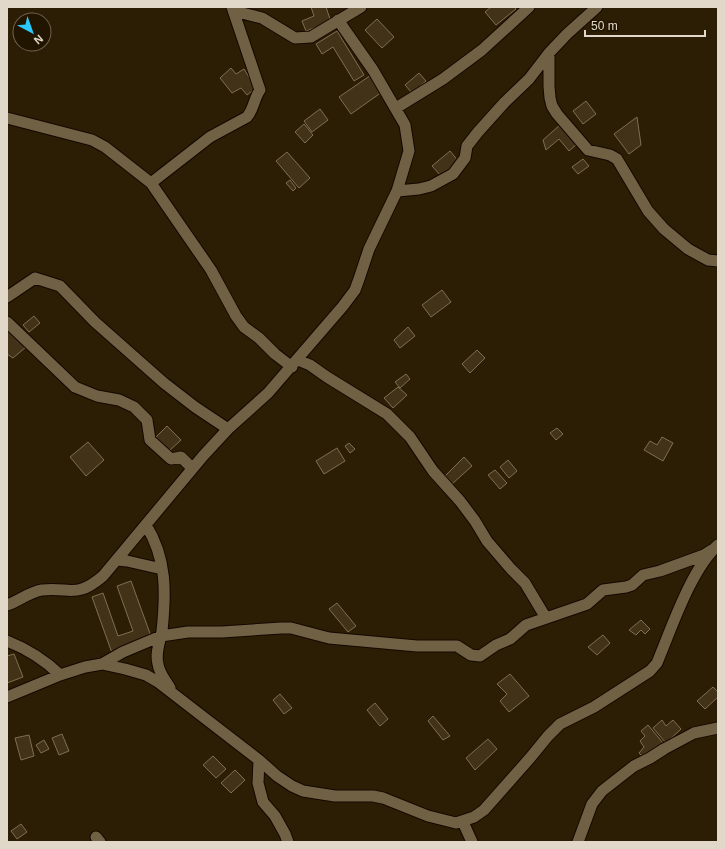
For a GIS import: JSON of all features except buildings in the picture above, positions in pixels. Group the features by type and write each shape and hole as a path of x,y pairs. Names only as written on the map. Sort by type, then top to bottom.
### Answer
{"street":[{"path":"233,9 262,18 295,38 311,37 361,7"},
{"path":"396,108 432,86 482,50 529,7"},
{"path":"397,191 414,190 431,186 443,181 453,174 465,158 467,146 472,138 504,103 529,79 549,53 567,34 597,7"},
{"path":"152,183 210,136 247,117 251,113 256,96 260,90 233,9"},
{"path":"7,605 42,590 78,591 93,584 103,576 192,468 228,429 268,393 329,324 354,290 369,249 397,191 409,151 405,125 396,108 359,49 338,20"},
{"path":"549,53 549,86 552,106 570,131 588,150 610,155 617,159 648,211 664,229 688,249 708,260 718,261"},
{"path":"7,118 92,140 105,147 152,183 211,270 236,316 244,327 259,338 275,354 295,363 310,365 387,414 410,437 433,471 460,501 475,521 487,541 525,583 546,618"},
{"path":"7,297 35,278 60,286 94,322 164,383 195,407 228,429"},
{"path":"7,322 75,387 96,396 119,400 134,407 147,420 150,440 170,459 181,457 192,468"},
{"path":"146,525 153,535 158,550 165,585 165,602 158,648 158,664 173,692"},
{"path":"7,697 60,675 85,667 102,664 123,652 161,636 188,632 222,632 291,628 329,638 417,646 457,646 476,656 480,656 496,645 506,642 526,625 589,603 603,590 632,585 643,575 660,571 704,554 715,547"},
{"path":"102,664 146,675 173,692 277,776 303,791 335,796 373,796 428,816 453,823 463,822 479,815 484,810 560,724 594,708 650,671 657,663 694,578 715,547"},
{"path":"117,560 162,569"},
{"path":"7,641 47,662 60,675"},
{"path":"578,842 592,804 602,791 634,766 650,758 664,748 694,733 718,728"},
{"path":"259,760 258,782 263,802 275,816 288,842"},
{"path":"463,822 472,842"}]}
